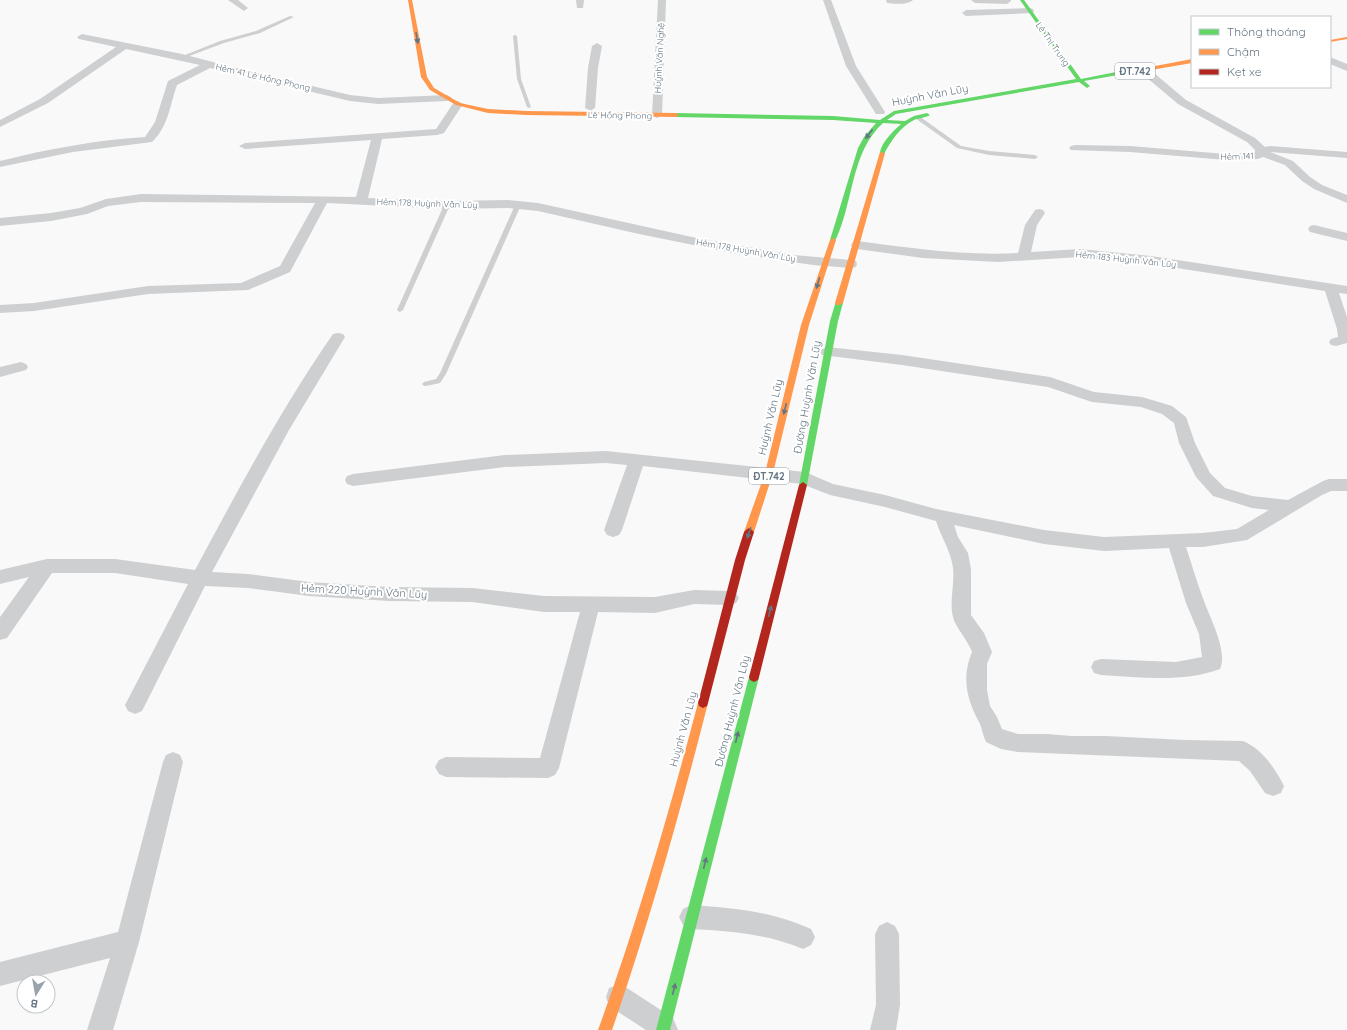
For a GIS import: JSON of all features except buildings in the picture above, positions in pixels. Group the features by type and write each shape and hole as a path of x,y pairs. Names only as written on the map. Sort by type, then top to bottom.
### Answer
{"main road":[{"name":"Lê Hồng Phong","path":"410,0 424,77 432,89 458,104 488,111 526,113 657,112"},
{"name":"Lê Thị Trung","path":"1023,0 1079,80 1087,86"},
{"path":"1331,36 1347,33"},
{"path":"1331,41 1347,38"},
{"name":"Huỳnh Văn Lũy","path":"606,1030 618,998 658,874 740,560 769,473 805,326 824,263 847,196 860,147 881,116 1191,61"},
{"name":"ĐT.742","path":"1087,86 1191,67"},
{"name":"Lê Hồng Phong","path":"444,86 448,90 467,99 493,105 772,116 881,116 905,123"},
{"name":"Đường Huỳnh Văn Lũy","path":"664,1029 691,917 805,478 827,352 834,321 884,147 905,123 917,117 1087,86"},
{"path":"894,113 917,117"}],"street":[{"path":"232,0 244,8"},
{"name":"Huỳnh Văn Nghệ","path":"657,112 662,0"},
{"path":"827,0 851,66 881,116"},
{"path":"890,1 909,0"},
{"path":"975,0 1023,0"},
{"path":"966,13 1030,11"},
{"name":"Hẻm 41 Lê Hồng Phong","path":"82,37 182,57 350,98 378,101 447,98"},
{"path":"0,124 44,101 125,45"},
{"path":"590,108 593,68 597,46"},
{"path":"1331,60 1347,68"},
{"path":"0,164 53,152 104,144 148,140 153,136 157,127 172,83 210,64"},
{"path":"1336,74 1347,79"},
{"name":"Hẻm 141","path":"1075,148 1130,149 1226,157 1258,156 1261,151 1251,140 1182,102 1150,75"},
{"path":"245,146 377,138 437,132 440,131 458,104"},
{"path":"361,201 377,138"},
{"path":"1261,151 1347,155"},
{"path":"1261,151 1289,163 1306,179 1318,187 1347,200"},
{"name":"Hẻm 178 Huỳnh Văn Lũy","path":"1,224 70,214 106,203 141,198 323,199 447,205 518,205 538,207 662,235 756,254 824,263 851,264"},
{"path":"0,309 34,307 148,290 243,287 285,269 323,199"},
{"path":"1023,257 1031,225 1039,213"},
{"path":"1314,229 1347,237"},
{"name":"Hẻm 183 Huỳnh Văn Lũy","path":"857,245 923,254 998,258 1080,253 1151,260 1347,290"},
{"path":"1331,288 1344,330 1345,339 1336,342"},
{"path":"135,705 245,491 314,373 338,337"},
{"path":"827,352 902,360 1050,382 1092,397 1142,402 1167,410 1181,421 1186,443 1204,477 1218,492 1252,502 1288,506"},
{"path":"0,372 21,367"},
{"path":"353,480 505,461 606,457 805,478 830,489 885,501 943,517 1044,537 1104,544 1203,540 1240,534 1288,506 1329,485 1347,485"},
{"path":"613,530 637,460"},
{"path":"943,517 950,538 959,553 962,569 962,616 977,639 982,652 977,664 977,690 981,708 990,723 993,735 1001,740 1018,743 1243,751 1257,764 1273,786"},
{"path":"1101,667 1176,670 1213,663 1208,634 1195,603 1175,541"},
{"path":"0,632 47,566"},
{"name":"Hẻm 220 Huỳnh Văn Lũy","path":"0,577 47,566 115,566 199,578 248,581 309,589 389,594 472,595 544,604 655,604 694,597 730,598"},
{"path":"446,767 548,768 591,605"},
{"path":"100,1030 127,942 173,762"},
{"path":"691,917 756,922 803,937"},
{"path":"883,1030 888,1005 887,934"},
{"path":"0,974 127,942"},
{"path":"618,998 664,1029"}],"lane":[{"path":"182,57 222,42 258,32 292,17"},
{"path":"515,36 519,78 529,107"},
{"path":"917,117 959,147 983,153 1035,157"},
{"path":"400,310 447,205"},
{"path":"426,384 438,381 443,374 518,205"}],"traffic: fast":[{"path":"1022,0 1079,80 1087,86"},
{"path":"833,240 861,148 873,129 894,113 1116,74"},
{"path":"676,115 833,118 905,123"},
{"path":"882,153 892,137 903,125 908,121 927,115"},
{"path":"803,485 834,321 839,303"},
{"path":"663,1030 754,677"}],"traffic: slow":[{"path":"410,0 424,77 432,89 458,104 488,111 526,113 676,115"},
{"path":"1331,41 1347,38"},
{"path":"1116,74 1191,61"},
{"path":"839,303 882,153"},
{"path":"749,532 769,473 805,325 833,240"},
{"path":"605,1030 646,909 703,703"}],"traffic: jam":[{"path":"754,677 803,485"},
{"path":"703,703 740,560 749,532"}]}
